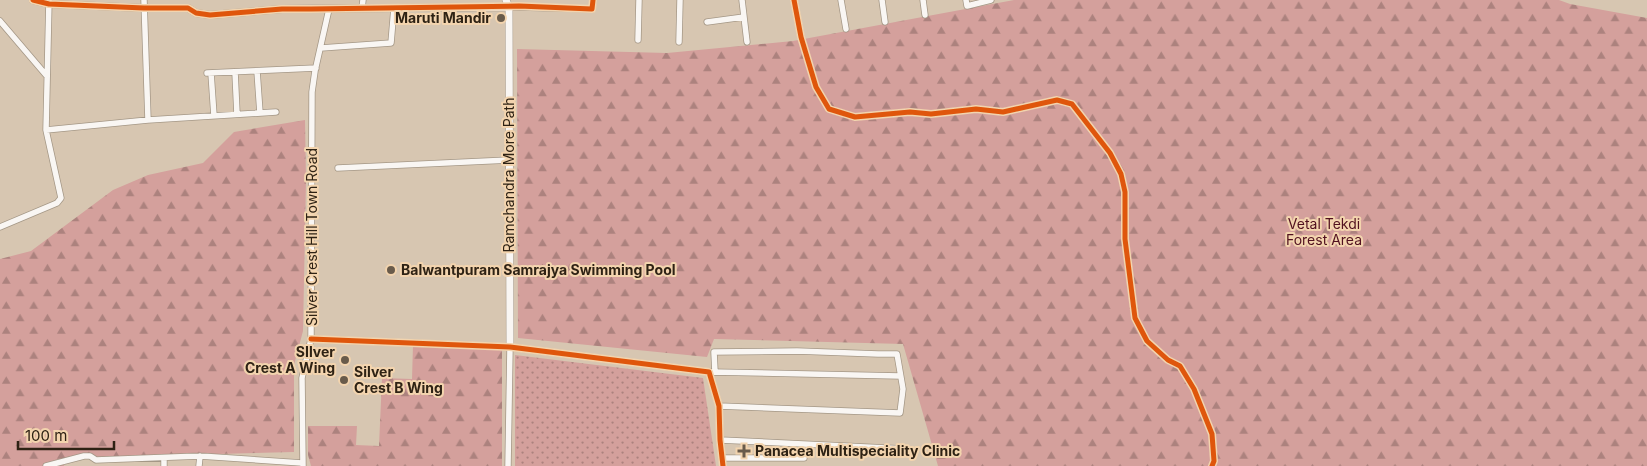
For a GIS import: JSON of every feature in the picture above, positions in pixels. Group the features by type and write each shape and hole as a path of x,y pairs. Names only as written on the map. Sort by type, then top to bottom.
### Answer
{"street":[{"path":"33,0 49,2 188,4 196,14 210,15 282,9 394,8 425,4 509,3 592,9 593,0"},
{"path":"362,8 363,0"},
{"path":"638,40 639,0"},
{"path":"679,42 680,0"},
{"path":"742,0 747,42"},
{"path":"794,0 801,37 816,87 829,109 855,117 910,112 931,114 976,109 1003,112 1058,100 1072,104 1110,153 1121,174 1125,192 1125,239 1135,318 1147,341 1168,360 1180,366 1194,389 1212,434 1214,461 1212,466"},
{"path":"841,0 846,29"},
{"path":"882,0 885,22"},
{"path":"923,0 925,14"},
{"path":"966,0 967,6 991,0"},
{"path":"0,227 57,203 61,196 46,130 49,2"},
{"name":"Ramchandra More Path","path":"509,3 510,347"},
{"path":"144,4 148,120"},
{"path":"321,48 391,43 394,8"},
{"name":"Silver Crest Hill Town Road","path":"302,464 302,378 311,339 312,92 329,9"},
{"path":"707,22 744,17"},
{"path":"0,21 46,74"},
{"path":"214,116 209,73 316,68"},
{"path":"257,71 260,113"},
{"path":"235,72 237,114"},
{"path":"46,130 148,120 276,112"},
{"path":"338,168 509,160"},
{"path":"311,339 510,347 712,372 900,376"},
{"path":"508,466 510,347"},
{"path":"719,406 900,413 903,389 897,354 797,351 714,352 712,372 719,406 722,466"},
{"path":"720,440 907,449"},
{"path":"46,466 84,456 90,456 96,463 200,456 302,464"},
{"path":"200,456 200,466"},
{"path":"164,458 164,466"},
{"path":"722,458 804,458"}],"green space":[{"name":"Vetal Tekdi Forest Area","path":"1014,0 1559,0 1570,4 1647,18 1647,466 938,466 903,344 714,339 707,357 518,338 517,49 667,53 793,41"},
{"path":"305,120 306,180 303,331 294,365 294,452 65,458 64,466 0,466 0,259 31,251 113,190 148,175 203,163 234,132"},
{"path":"413,345 502,349 502,466 311,466 308,455 308,426 357,426 356,445 379,446 382,378 412,379"},
{"path":"515,355 703,378 716,466 515,466"}],"cycle path":[{"path":"33,0 49,4 188,8 196,13 210,15 282,9 519,6 592,9 593,0"},
{"path":"794,0 801,37 816,87 829,109 855,117 910,112 931,114 976,109 1003,112 1057,100 1072,104 1110,153 1121,174 1125,192 1125,239 1135,318 1147,341 1168,360 1180,366 1194,389 1212,434 1214,461 1212,466"},
{"path":"311,339 510,347 709,372 719,406 723,466"}],"place":[{"name":"Maruti Mandir","path":"501,18"},
{"name":"Balwantpuram Samrajya Swimming Pool","path":"391,270"},
{"name":"SIlver Crest A Wing","path":"345,360"},
{"name":"Silver Crest B Wing","path":"344,380"},
{"name":"Panacea Multispeciality Clinic","path":"744,451"}]}
